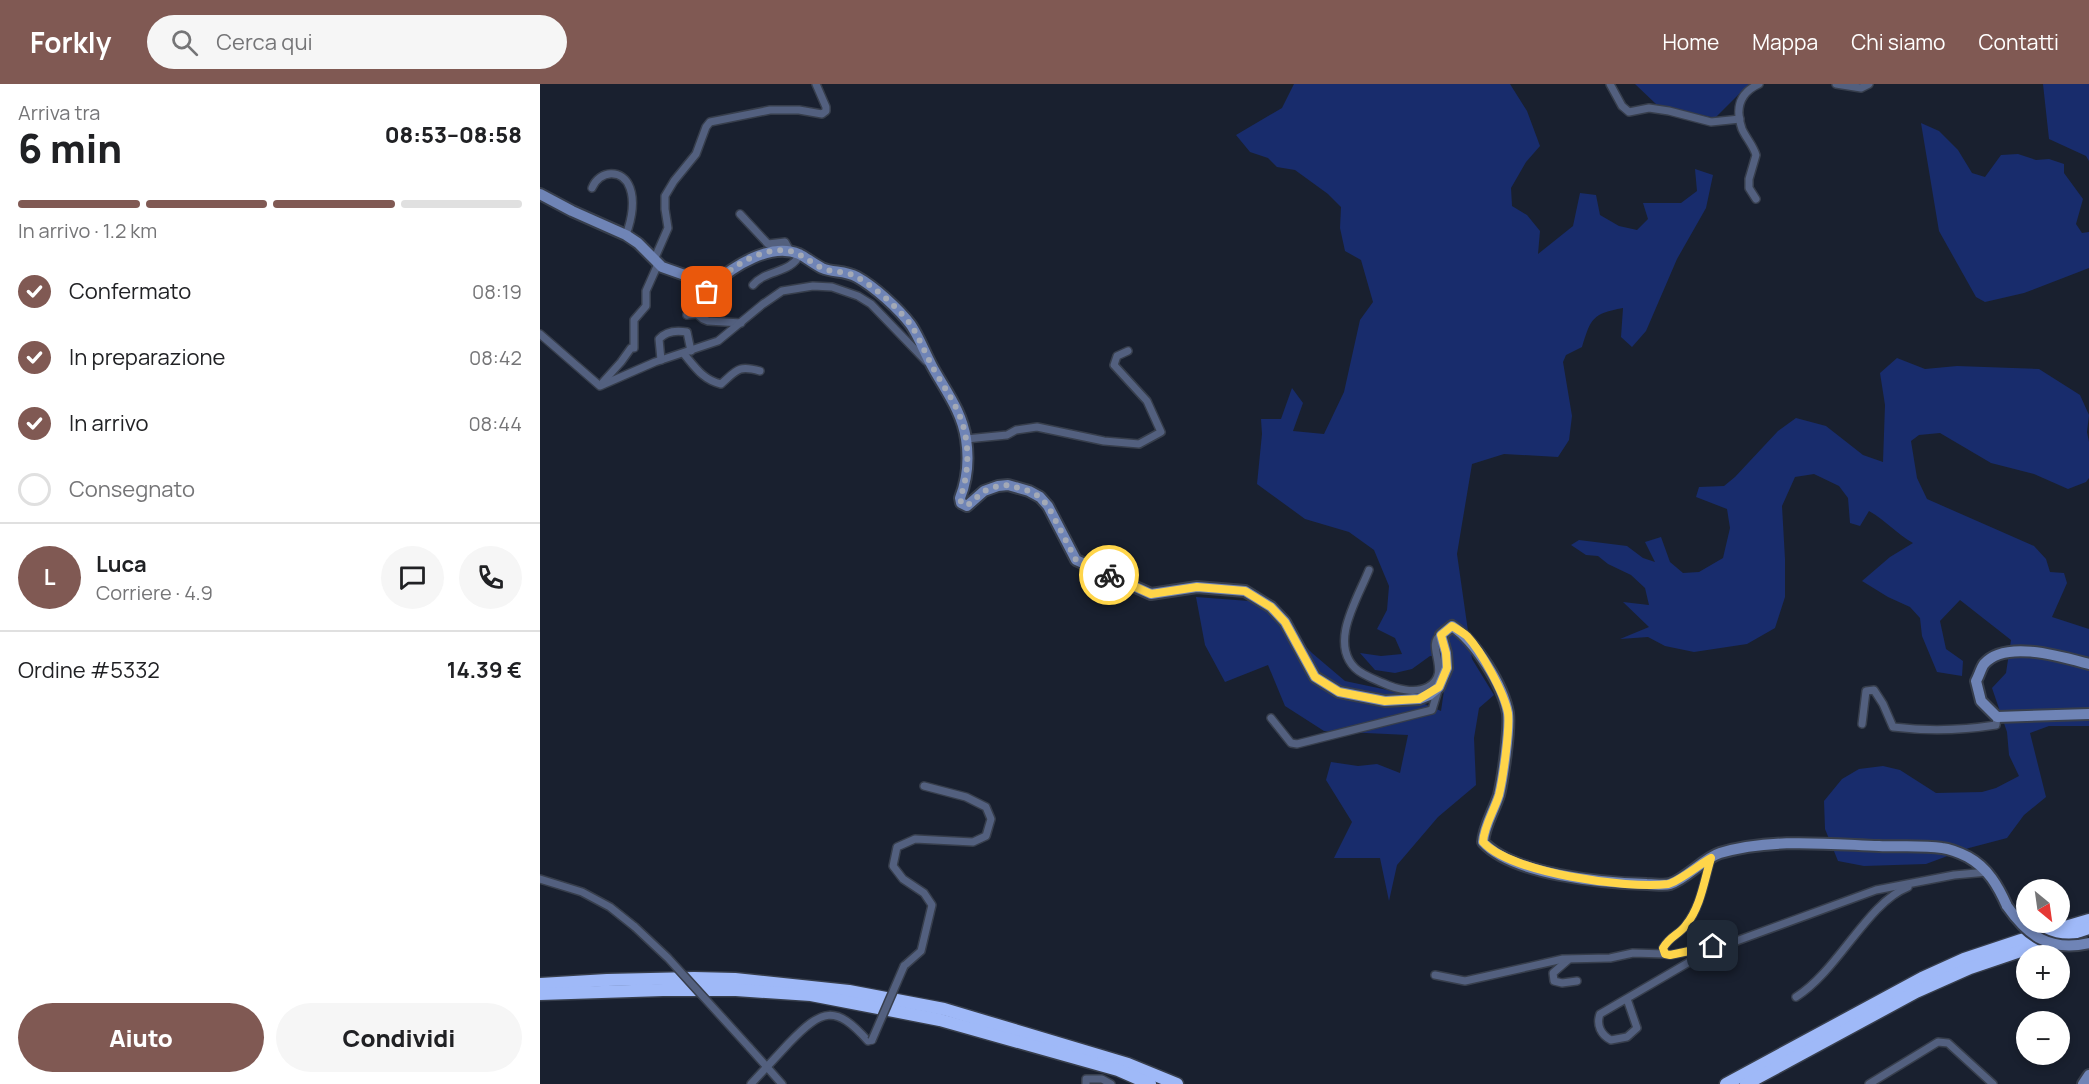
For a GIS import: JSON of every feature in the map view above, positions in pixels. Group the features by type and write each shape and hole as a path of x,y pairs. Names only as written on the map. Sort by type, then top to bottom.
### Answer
{"highway":[{"path":"1746,1084 1916,992 1970,968 2088,926"},
{"path":"1726,1084 1922,978 1998,947 2088,926"},
{"path":"540,984 618,979 849,991 944,1009 1128,1064 1177,1084"},
{"path":"540,994 736,985 811,995 940,1020 1118,1070 1150,1084"}],"street":[{"path":"600,386 631,348 634,348 634,320 646,306 646,291 668,228 665,196 674,180 696,154 706,127 710,122 770,110 799,110 822,114 826,111 826,107 816,84"},
{"path":"1610,84 1622,106 1629,112 1649,108 1711,122 1740,119"},
{"path":"1756,199 1749,188 1749,179 1756,154 1742,129 1739,101 1752,87 1759,84"},
{"path":"1836,84 1862,88 1869,84"},
{"path":"592,188 598,178 609,173 619,175 629,185 632,203 631,218 626,234"},
{"path":"540,194 572,211 626,234 662,267 713,285"},
{"path":"740,214 768,244 785,242 795,253 825,270 843,271 858,277 883,297 912,326 934,369 949,392 966,439 965,480 961,502 967,506 984,491 998,486 1008,485 1029,491 1040,497 1048,506 1076,560 1151,594 1197,587 1245,591 1271,607 1285,622 1315,677 1339,692 1385,701 1419,699 1439,687"},
{"path":"741,323 708,321 703,320 697,314 687,315 713,285 747,260 764,254 795,253"},
{"path":"753,285 759,278 791,266 795,253"},
{"path":"600,386 661,360 718,341 782,291 813,285 832,287 858,296 871,304 934,369"},
{"path":"661,360 659,339 664,334 680,331 687,332 687,352 707,380 721,384 736,371 746,367 760,371"},
{"path":"540,334 600,386"},
{"path":"966,439 1008,435 1016,430 1038,427 1104,441 1139,444 1153,437 1161,432 1147,401 1114,365 1117,356 1128,351"},
{"path":"1369,570 1352,612 1344,646 1348,659 1357,670 1398,689 1427,688 1436,680 1440,667 1435,642 1437,637 1452,626 1465,634 1477,648 1503,695 1508,714 1505,753 1500,792 1484,832 1483,842 1489,849 1540,871 1624,883 1670,884 1718,853 1760,845 1818,844 1943,848 1970,858 1988,872 2007,906 2025,929 2044,941 2070,946 2089,944"},
{"path":"1271,718 1291,743 1297,744 1432,710 1447,668 1441,635"},
{"path":"2089,664 2030,651 2005,652 1985,663 1976,681 1981,701 1997,717 2089,714"},
{"path":"1862,724 1866,691 1874,690 1893,727 1908,729 1981,728 1996,725 1997,717"},
{"path":"751,1084 806,1025 819,1017 828,1015 839,1017 853,1025 868,1041 873,1040 904,966 921,951 932,905 924,893 903,879 893,866 897,847 915,838 973,842 986,836 991,819 986,807 966,797 924,786"},
{"path":"1665,954 1663,948 1669,938 1685,928 1697,908 1711,858"},
{"path":"1435,975 1465,981 1550,961 1610,958 1633,953 1670,955 1763,932 1876,890 1953,875 1988,872"},
{"path":"540,879 582,892 610,907 635,927 668,958 782,1084"},
{"path":"1796,997 1822,976 1885,903 1905,888 1928,880"},
{"path":"1627,999 1637,1028 1627,1037 1611,1040 1605,1037 1599,1028 1600,1014 1713,946"},
{"path":"1568,960 1553,973 1554,981 1562,983 1577,981"},
{"path":"1869,1084 1938,1042 1948,1043 1993,1084"},
{"path":"2083,1084 2089,1075"},
{"path":"1086,1084 1086,1079 1102,1079 1111,1084"}],"shaded area":[{"path":"1294,84 1510,84 1527,111 1540,146 1526,162 1511,188 1512,206 1527,215 1540,231 1538,254 1573,226 1580,193 1596,195 1600,215 1619,226 1637,230 1648,219 1643,203 1681,203 1697,191 1695,169 1713,175 1706,208 1677,259 1646,331 1632,347 1621,337 1623,308 1605,313 1599,315 1591,323 1582,347 1566,355 1563,362 1572,416 1569,440 1558,457 1504,454 1472,464 1457,554 1472,659 1494,695 1479,708 1474,738 1476,785 1438,817 1397,865 1389,901 1380,858 1334,858 1352,822 1326,780 1331,762 1358,766 1377,764 1400,773 1408,735 1324,731 1285,706 1268,665 1225,682 1205,645 1196,597 1249,601 1272,612 1312,653 1345,681 1397,692 1441,711 1449,656 1430,656 1412,669 1395,673 1375,670 1360,653 1381,656 1402,654 1395,638 1377,629 1387,610 1389,586 1374,550 1349,532 1305,519 1257,484 1262,434 1261,419 1281,419 1292,388 1303,403 1293,431 1324,434 1344,392 1360,320 1373,302 1361,260 1345,251 1340,228 1341,207 1328,194 1295,170 1277,167 1268,158 1250,152 1236,135 1282,108"},
{"path":"1635,84 1749,84 1715,118 1656,104"},
{"path":"2043,84 2089,84 2089,161 2086,156 2049,139"},
{"path":"1921,123 1939,131 1958,150 1972,173 1985,177 2001,155 2018,154 2036,160 2049,159 2064,164 2064,173 2083,199 2076,224 2082,233 2089,232 2089,268 2024,293 1985,302 1976,297 1939,231"},
{"path":"1897,358 1925,369 1957,366 2039,369 2080,395 2089,415 2087,432 2089,478 2086,482 2068,489 2034,474 1991,463 1940,433 1919,435 1911,441 1917,478 1927,499 2034,546 2046,559 2050,572 2064,573 2067,583 2052,617 2089,629 2089,726 2049,726 2030,733 2046,797 2024,815 2007,838 1969,848 1926,864 1864,866 1838,861 1825,829 1824,801 1842,779 1859,769 1883,766 1900,770 1936,793 1982,792 1996,788 2019,776 2009,755 2007,732 1992,688 2006,673 2011,640 1960,600 1940,621 1946,649 1963,661 1962,676 1937,672 1922,636 1920,618 1910,607 1862,581 1890,557 1913,543 1869,511 1860,526 1850,523 1848,498 1839,486 1814,474 1795,477 1782,506 1785,597 1775,628 1747,644 1694,652 1665,646 1648,637 1620,639 1649,627 1623,602 1649,605 1645,588 1631,575 1608,564 1598,556 1586,555 1571,545 1579,540 1627,546 1643,558 1655,562 1645,542 1661,537 1670,562 1683,573 1699,572 1723,558 1730,528 1727,509 1696,497 1699,487 1724,486 1778,431 1796,418 1826,426 1863,455 1883,462 1885,405 1880,373"}],"way so far":[{"path":"707,292 728,272 747,260 782,251 800,254 825,270 843,271 858,277 883,297 912,326 934,369 949,392 966,439 967,465 961,502 967,506 984,491 998,486 1008,485 1029,491 1040,497 1048,506 1076,560 1109,575"}],"route":[{"path":"1109,575 1151,594 1197,587 1245,591 1271,607 1285,622 1315,677 1339,692 1385,701 1419,699 1439,687 1447,668 1441,635 1452,626 1465,634 1477,648 1503,695 1508,714 1500,792 1484,832 1483,842 1499,855 1540,871 1624,883 1670,884 1711,858 1697,908 1685,928 1669,938 1663,948 1665,954 1670,955 1713,946"}]}
